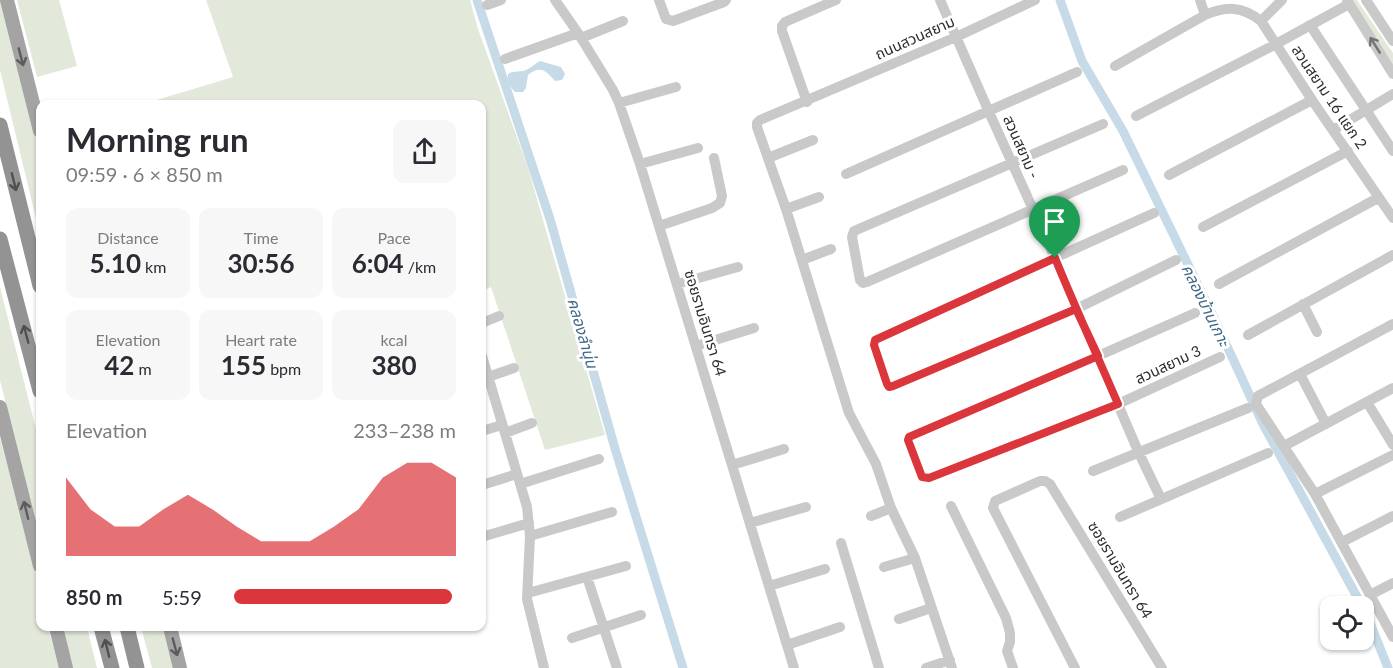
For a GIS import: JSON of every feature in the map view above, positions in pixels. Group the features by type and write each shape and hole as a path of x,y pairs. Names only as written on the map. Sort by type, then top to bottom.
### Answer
{"highway":[{"path":"0,125 36,270"},
{"path":"0,239 36,376"},
{"path":"102,631 112,668"},
{"path":"128,631 137,668"}],"main road":[{"path":"7,0 36,115"},
{"path":"0,407 36,550"},
{"path":"57,631 66,668"},
{"path":"171,631 180,668"}],"street":[{"path":"487,5 501,0"},
{"name":"ซอยรามอินทรา 64","path":"555,0 579,35 619,103 640,164 794,668"},
{"path":"659,0 666,19 673,21 725,1"},
{"path":"807,102 782,26 785,22 836,0"},
{"name":"สวนสยาม -","path":"940,0 1161,499"},
{"name":"ถนนสวนสยาม","path":"768,158 757,127 760,120 956,37 1035,0"},
{"path":"1200,0 1205,15"},
{"path":"1115,66 1217,10 1240,10 1252,14 1261,21 1282,0"},
{"path":"1366,0 1393,41"},
{"path":"1136,116 1276,44 1348,2 1393,74"},
{"path":"504,59 623,21"},
{"name":"สวนสยาม 16 แยก 2","path":"1261,21 1393,218"},
{"path":"1310,25 1393,151"},
{"path":"846,174 1077,72"},
{"path":"619,103 676,87"},
{"path":"1333,130 1393,94"},
{"path":"1169,175 1312,100"},
{"path":"1103,123 854,231 852,237 860,280 863,283 867,282 1123,170"},
{"path":"813,140 768,158 849,414 876,464 891,508 915,558 951,664 926,668"},
{"path":"640,164 698,148"},
{"path":"1203,227 1348,151"},
{"path":"659,226 712,208 720,202 722,196 714,158"},
{"path":"786,209 819,197"},
{"path":"1219,284 1378,198"},
{"path":"1154,213 875,340 874,345 887,384 889,387 893,386 1076,309 1176,260"},
{"path":"801,260 831,249"},
{"path":"1248,335 1393,255"},
{"path":"677,284 738,267"},
{"path":"1303,304 1317,332"},
{"name":"สวนสยาม 3","path":"1195,313 909,437 908,440 922,477 929,478 1118,404 1220,357"},
{"path":"486,321 499,316"},
{"path":"1393,324 1258,396 1256,404 1315,494 1393,637"},
{"path":"696,346 754,328"},
{"path":"486,375 514,368"},
{"path":"1300,374 1326,424"},
{"path":"486,378 527,507 530,536 527,599 544,668"},
{"path":"1284,446 1393,388"},
{"path":"1367,402 1393,446"},
{"path":"1093,471 1248,408"},
{"path":"486,431 532,423"},
{"path":"732,465 784,449"},
{"path":"1120,517 1268,453"},
{"path":"1315,494 1393,455"},
{"path":"486,484 519,479 599,459"},
{"name":"ซอยรามอินทรา 64","path":"1075,668 993,508 995,501 1040,481 1050,484 1162,668"},
{"path":"951,506 1006,618 1010,633 1007,651 1014,668"},
{"path":"750,523 806,507"},
{"path":"871,516 891,508"},
{"path":"530,536 612,512"},
{"path":"1342,542 1393,516"},
{"path":"486,536 529,523"},
{"path":"841,543 879,668"},
{"path":"884,567 915,558"},
{"path":"528,593 626,566"},
{"path":"770,586 825,569"},
{"path":"587,577 617,668"},
{"path":"1370,595 1393,582"},
{"path":"899,619 931,608"},
{"path":"572,638 641,615"},
{"path":"787,645 840,627"}],"green space":[{"path":"0,0 4,0 36,125 36,218 0,70"},
{"path":"17,0 59,0 77,66 37,77"},
{"path":"206,0 470,0 478,29 528,168 605,435 545,450 491,287 486,289 486,100 157,100 233,77"},
{"path":"1349,0 1357,0 1393,53 1393,65"},
{"path":"0,287 36,429 36,524 0,380"},
{"path":"0,438 36,574 36,631 49,631 59,668 0,668"},
{"path":"64,631 88,631 97,668 73,668"},
{"path":"142,631 167,631 176,668 152,668"}],"water":[{"path":"540,61 561,67 565,74 562,80 555,81 543,70 536,70 528,75 523,92 515,92 509,84 508,74 530,68"}],"waterway":[{"name":"คลองลำนุ่น","path":"477,0 550,219 616,452 683,668"},
{"name":"คลองบ้านเกาะ","path":"1060,0 1082,61 1123,131 1263,424 1357,596"},
{"name":"คลองบ้านเกาะ","path":"1374,633 1388,668"}],"route":[{"path":"1055,258 875,340 874,345 889,387 1076,309 1098,356 909,437 908,440 922,477 929,478 1118,404 1098,356 1076,309 1055,258"}]}
